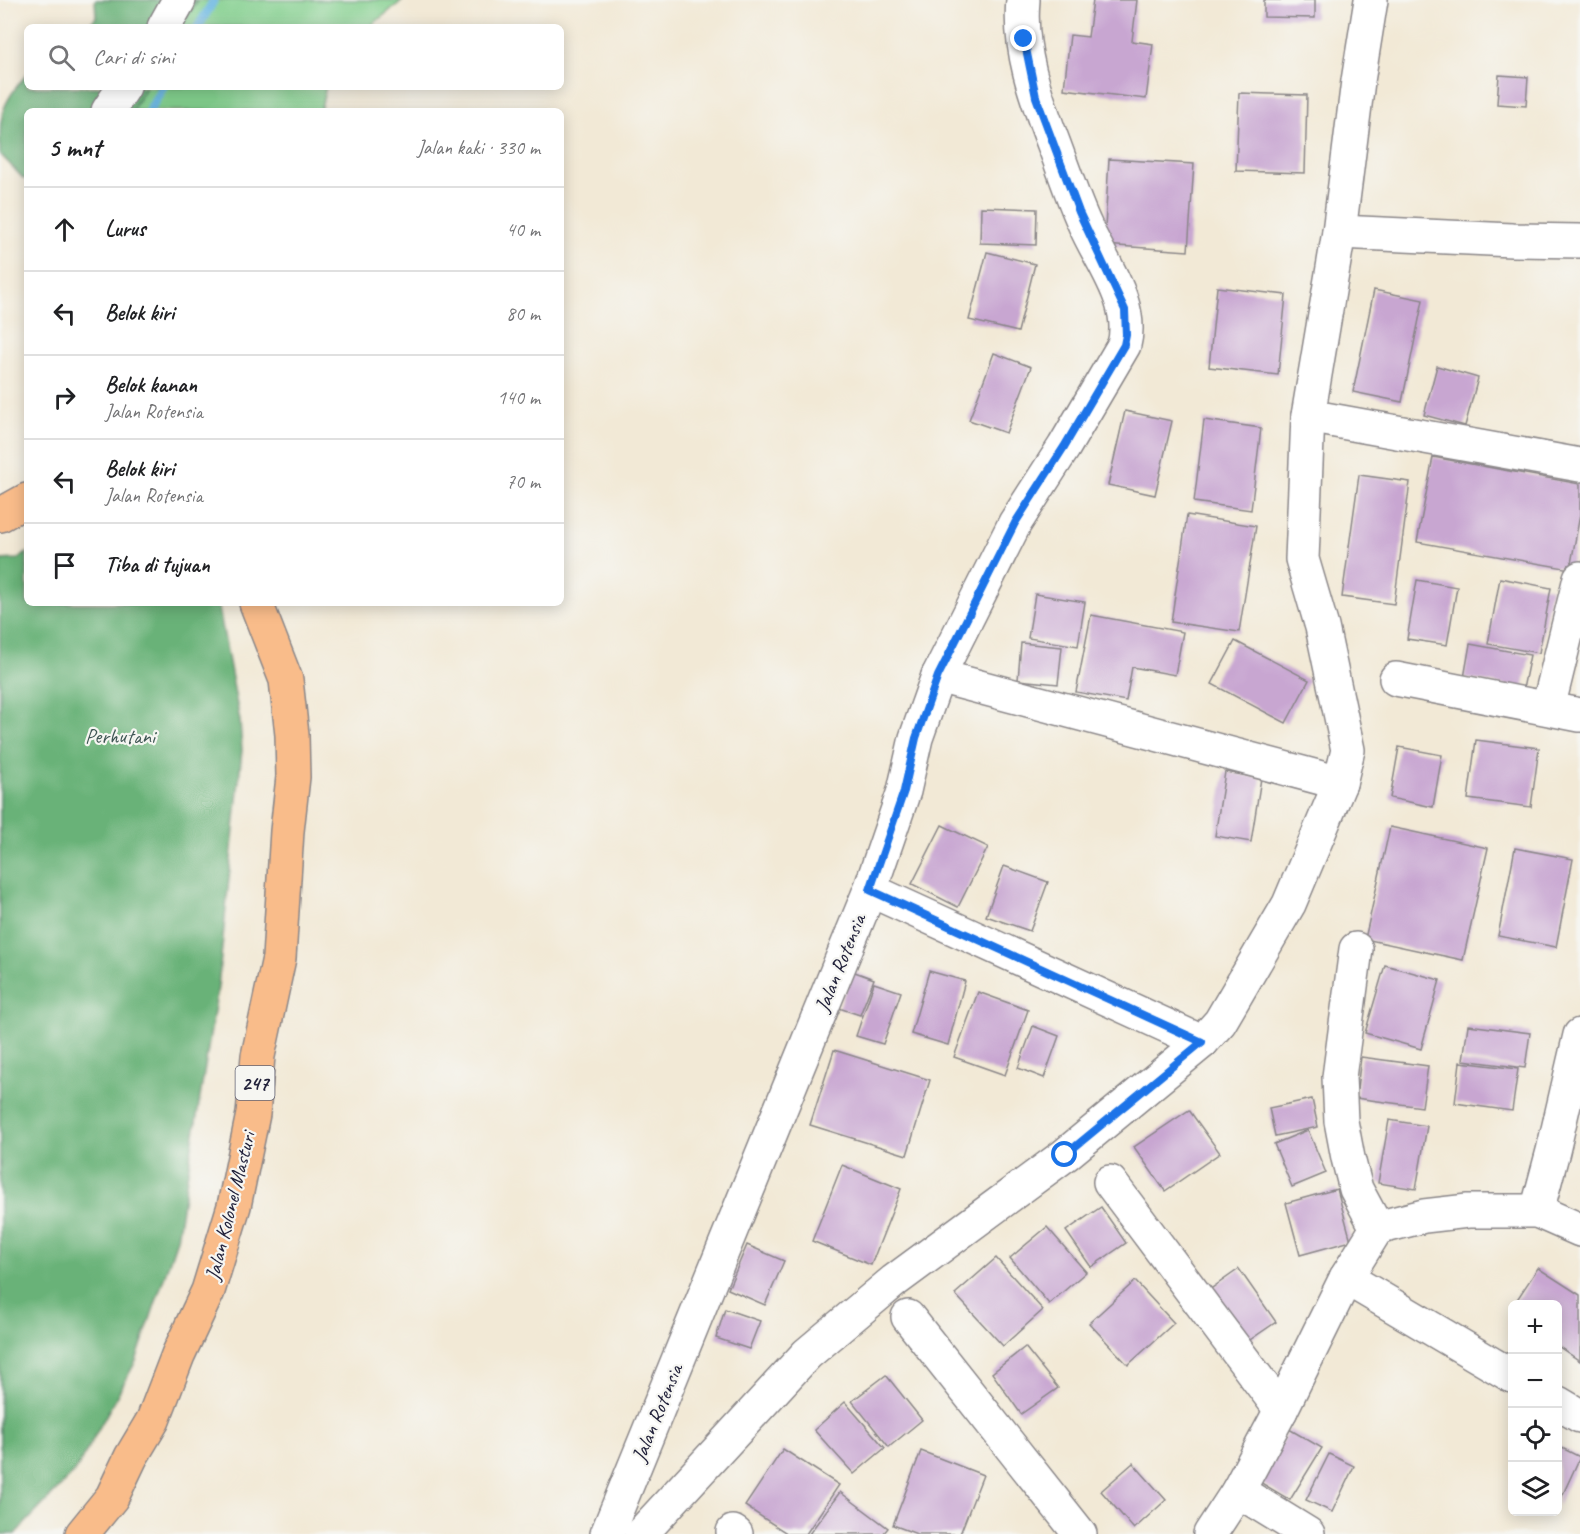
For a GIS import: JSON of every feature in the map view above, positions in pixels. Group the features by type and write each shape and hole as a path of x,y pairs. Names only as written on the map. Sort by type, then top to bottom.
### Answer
{"main road":[{"path":"0,515 24,502"},
{"name":"Jalan Kolonel Masturi","path":"82,1534 112,1497 131,1457 153,1420 178,1355 208,1292 234,1206 253,1114 258,1056 279,958 293,777 292,735 286,680 257,606"}],"street":[{"path":"166,24 179,0"},
{"name":"Jalan Rotensia","path":"607,1534 870,890 904,791 916,738 938,676 1011,530 1064,447 1124,345 1125,310 1079,212 1036,97 1024,39 1023,0"},
{"path":"641,1534 807,1354 894,1281 1065,1155 1202,1042 1220,1022 1289,904 1340,783 1348,750 1322,627 1302,559 1308,416 1339,232 1358,81 1371,0"},
{"path":"110,108 122,90"},
{"path":"1339,232 1580,241"},
{"path":"1308,416 1580,465"},
{"path":"1548,708 1580,578"},
{"path":"938,676 1340,783"},
{"path":"1396,679 1580,715"},
{"path":"870,890 1202,1042"},
{"path":"1356,949 1339,1077 1341,1121 1356,1189 1377,1228"},
{"path":"1537,1210 1580,1035"},
{"path":"1110,1182 1281,1410"},
{"path":"1209,1534 1238,1491 1346,1278 1377,1228 1424,1216 1468,1211 1537,1210 1580,1230"},
{"path":"1346,1278 1508,1374"},
{"path":"908,1317 1080,1534"},
{"path":"1562,1405 1580,1416"},
{"path":"1238,1491 1308,1534"}],"green space":[{"path":"95,0 198,0 182,24 90,24 96,17"},
{"path":"198,0 403,0 373,24 182,24"},
{"path":"24,78 24,90 144,90 134,108 24,108 24,178 0,154 1,119 11,94"},
{"path":"144,90 325,90 321,108 134,108"},
{"name":"Perhutani","path":"24,555 24,606 219,606 240,721 242,750 218,987 177,1239 136,1361 76,1470 15,1534 0,1534 0,560 18,559"}],"building":[{"path":"1093,0 1137,0 1132,41 1153,44 1146,99 1064,89 1070,35 1088,37"},
{"path":"1264,0 1315,0 1315,18 1264,17"},
{"path":"1499,75 1528,77 1526,106 1497,104"},
{"path":"1239,93 1307,95 1305,173 1236,171"},
{"path":"1109,159 1194,164 1188,251 1104,245"},
{"path":"981,207 1037,209 1036,245 980,243"},
{"path":"987,252 1035,264 1018,332 969,320"},
{"path":"1217,287 1286,295 1278,375 1209,367"},
{"path":"1374,290 1423,300 1402,402 1353,392"},
{"path":"994,353 1031,367 1006,433 969,420"},
{"path":"1437,366 1478,378 1465,426 1424,415"},
{"path":"1125,411 1172,421 1155,495 1108,485"},
{"path":"1204,420 1261,428 1251,510 1194,502"},
{"path":"1433,457 1580,484 1580,515 1570,569 1417,542"},
{"path":"1359,475 1410,482 1394,604 1342,597"},
{"path":"1187,515 1256,526 1239,632 1171,622"},
{"path":"1500,578 1551,588 1539,653 1488,644"},
{"path":"1417,580 1457,587 1447,645 1407,639"},
{"path":"1035,594 1085,602 1078,646 1028,638"},
{"path":"1091,615 1183,632 1175,675 1132,667 1126,701 1076,692"},
{"path":"1235,641 1309,680 1286,723 1212,684"},
{"path":"1021,643 1062,647 1058,684 1018,680"},
{"path":"1470,644 1530,655 1523,689 1464,678"},
{"path":"1476,740 1539,748 1531,807 1468,799"},
{"path":"1399,747 1442,755 1433,807 1390,798"},
{"path":"1225,772 1261,778 1251,842 1215,836"},
{"path":"942,825 988,847 958,907 912,884"},
{"path":"1390,827 1488,848 1463,960 1365,939"},
{"path":"1515,848 1573,859 1556,947 1498,936"},
{"path":"1004,866 1048,882 1030,931 986,916"},
{"path":"1385,965 1440,980 1421,1049 1365,1033"},
{"path":"852,971 874,979 860,1015 839,1008"},
{"path":"929,971 965,981 948,1045 911,1034"},
{"path":"874,983 901,992 883,1044 856,1036"},
{"path":"978,992 1028,1010 1005,1075 954,1057"},
{"path":"1468,1025 1530,1033 1525,1068 1463,1060"},
{"path":"1033,1026 1059,1036 1044,1078 1018,1068"},
{"path":"834,1050 930,1080 907,1155 810,1125"},
{"path":"1361,1057 1428,1066 1422,1107 1356,1098"},
{"path":"1460,1062 1518,1069 1512,1111 1455,1103"},
{"path":"1312,1099 1318,1127 1275,1136 1269,1108"},
{"path":"1189,1110 1220,1153 1165,1191 1134,1147"},
{"path":"1389,1120 1427,1126 1416,1189 1378,1183"},
{"path":"1308,1130 1326,1173 1292,1187 1274,1144"},
{"path":"842,1165 901,1189 871,1265 812,1241"},
{"path":"1337,1189 1351,1241 1300,1255 1286,1203"},
{"path":"1101,1207 1126,1243 1091,1267 1066,1231"},
{"path":"1047,1227 1086,1272 1049,1304 1010,1258"},
{"path":"747,1245 784,1261 765,1305 728,1289"},
{"path":"996,1258 1043,1310 1003,1346 955,1294"},
{"path":"1538,1268 1580,1295 1580,1361 1562,1349 1562,1300 1517,1300"},
{"path":"1239,1269 1276,1322 1241,1346 1205,1293"},
{"path":"1135,1281 1174,1323 1128,1365 1089,1323"},
{"path":"725,1309 760,1321 749,1349 716,1338"},
{"path":"1025,1347 1058,1388 1021,1414 992,1373"},
{"path":"886,1375 922,1420 889,1447 852,1401"},
{"path":"845,1402 885,1448 854,1474 814,1430"},
{"path":"1289,1429 1322,1448 1290,1500 1258,1481"},
{"path":"1562,1448 1580,1457 1562,1496"},
{"path":"783,1449 839,1485 806,1534 788,1534 745,1506"},
{"path":"921,1451 983,1475 960,1534 917,1534 893,1525"},
{"path":"1329,1454 1354,1466 1332,1512 1306,1500"},
{"path":"1133,1463 1166,1500 1134,1529 1101,1491"},
{"path":"840,1492 888,1528 883,1534 809,1534"}],"waterway":[{"path":"200,24 214,0"},
{"path":"151,108 161,90"}],"route":[{"path":"1024,39 1036,97 1079,212 1119,293 1125,310 1126,335 1124,345 1064,447 1015,523 938,676 916,738 904,791 870,890 1202,1042 1065,1155"}]}
